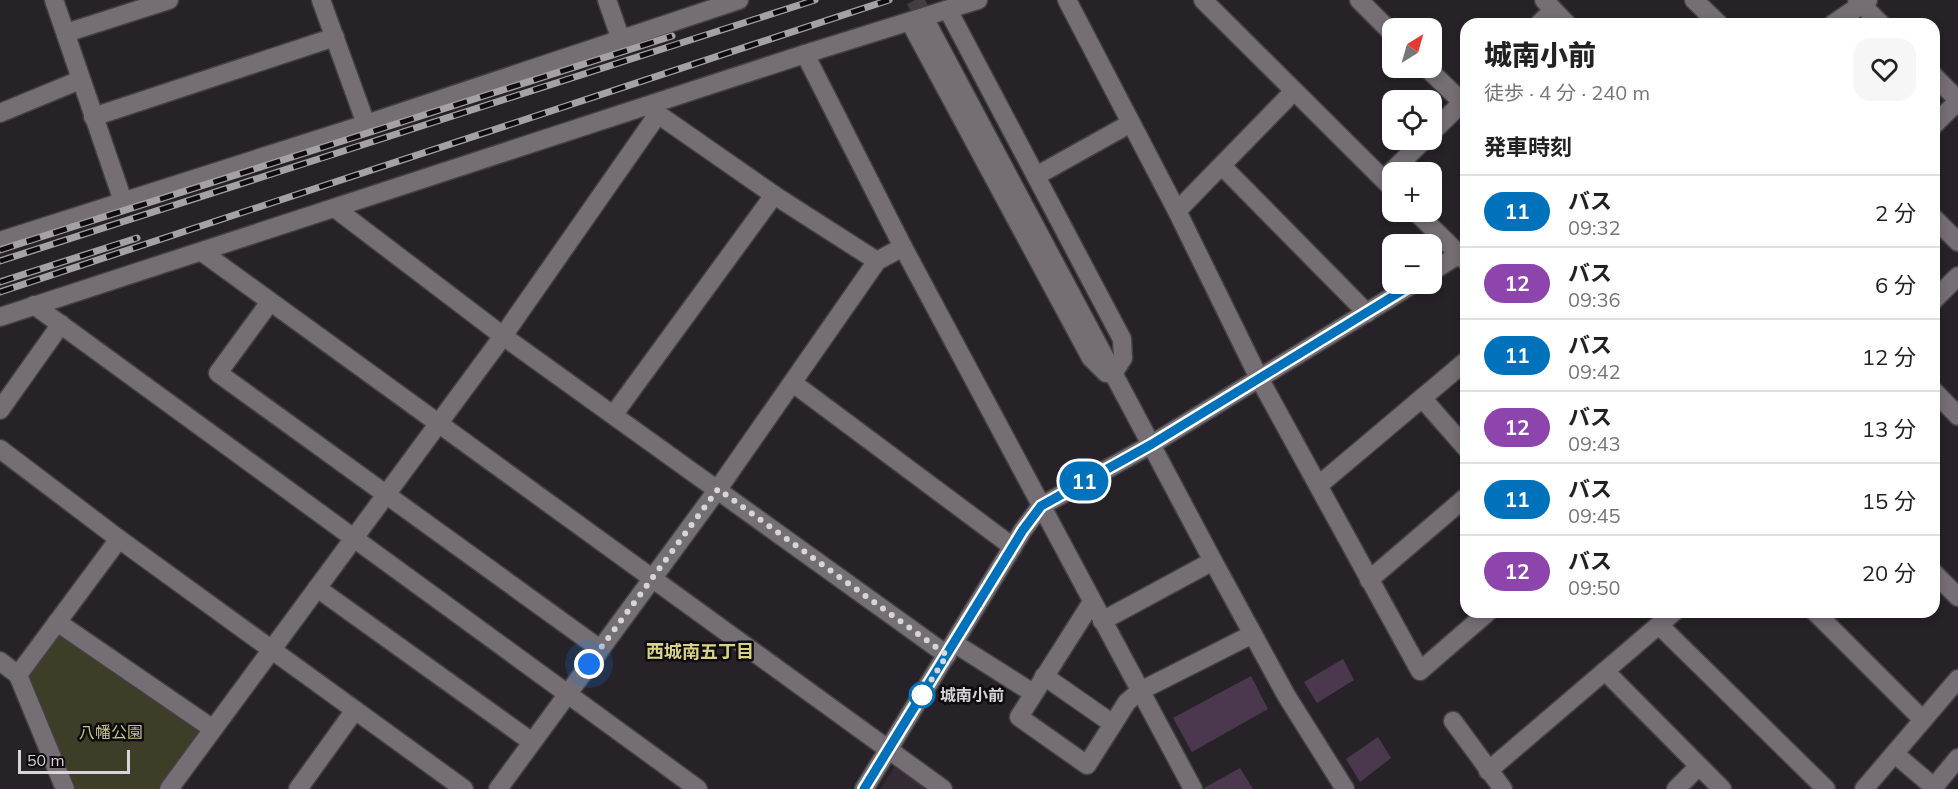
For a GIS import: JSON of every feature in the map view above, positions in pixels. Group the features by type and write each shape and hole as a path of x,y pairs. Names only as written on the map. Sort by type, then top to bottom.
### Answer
{"street":[{"path":"54,0 123,201"},
{"path":"66,33 169,0"},
{"path":"321,0 366,124"},
{"path":"607,0 621,40"},
{"path":"0,241 366,124 739,0"},
{"path":"0,317 652,110 805,54 919,23 978,0"},
{"path":"1067,0 1177,211 1259,378 1420,671 1481,618"},
{"path":"1203,0 1382,177"},
{"path":"1359,0 1382,23"},
{"path":"1694,0 1713,18"},
{"path":"1841,18 1862,2 1876,18"},
{"path":"1548,5 1561,18"},
{"path":"948,10 1122,339 1123,358 1114,372"},
{"path":"919,23 1091,358 1106,373 1114,372"},
{"path":"93,117 334,37"},
{"path":"805,54 903,247 1193,789"},
{"path":"1438,78 1460,97"},
{"path":"0,113 80,80"},
{"path":"1940,82 1958,100 1940,119"},
{"path":"1177,211 1294,91"},
{"path":"1442,122 1460,105"},
{"path":"652,110 774,195 877,261"},
{"path":"172,788 272,648 503,336 652,110"},
{"path":"1036,176 1131,123"},
{"path":"1406,162 1416,150"},
{"path":"1222,165 1367,313"},
{"path":"614,414 774,195"},
{"path":"336,209 503,336 718,489 950,649 1033,693"},
{"path":"1427,222 1460,252"},
{"path":"1940,224 1958,242"},
{"path":"498,789 718,489 877,261 903,247"},
{"path":"202,252 943,789"},
{"path":"1442,266 1460,257"},
{"path":"1940,294 1958,276"},
{"path":"864,789 1013,547 1041,506 1152,444 1397,294"},
{"path":"270,302 218,373 388,493 600,649"},
{"path":"34,305 698,789"},
{"path":"0,410 61,324"},
{"path":"1319,485 1460,366"},
{"path":"1114,372 1286,695 1345,789"},
{"path":"793,383 1013,547"},
{"path":"1422,398 1460,441"},
{"path":"1940,398 1958,416"},
{"path":"0,449 119,539 464,789"},
{"path":"1369,580 1460,502"},
{"path":"18,675 119,539"},
{"path":"1102,621 1213,561"},
{"path":"1940,579 1958,597"},
{"path":"318,588 532,742"},
{"path":"1092,602 1019,717 1087,765 1126,702 1140,691 1253,634"},
{"path":"1488,771 1667,618"},
{"path":"1821,618 1923,720"},
{"path":"57,622 213,729"},
{"path":"1659,625 1826,789"},
{"path":"0,661 18,675 65,789"},
{"path":"1605,671 1722,789"},
{"path":"1044,676 1113,724"},
{"path":"1864,789 1958,679"},
{"path":"298,789 355,710"},
{"path":"1453,721 1503,789"},
{"path":"1894,754 1935,788 1958,758"},
{"path":"1676,789 1699,766"}],"shaded area":[{"path":"896,765 931,789 880,789"}],"green space":[{"name":"八幡公園","path":"59,628 207,729 164,789 72,789 24,676"}],"building":[{"path":"1343,659 1354,680 1317,703 1304,682"},
{"path":"1251,676 1268,709 1192,752 1173,718"},
{"path":"1378,737 1391,758 1360,782 1346,759"},
{"path":"1240,768 1253,789 1204,789 1204,788"}],"tunnel":[{"path":"915,0 928,25"}],"railway":[{"path":"0,261 815,0"},
{"path":"0,292 889,0"},
{"path":"0,250 672,36"},
{"path":"0,282 137,238"}],"bus line":[{"name":"11","path":"864,789 1023,530 1041,506 1152,444 1397,294"}],"place":[{"name":"城南小前","path":"922,695"}],"district":[{"name":"西城南五丁目","path":"700,652"}],"route":[{"path":"589,664 718,489 947,655 922,695"}]}
